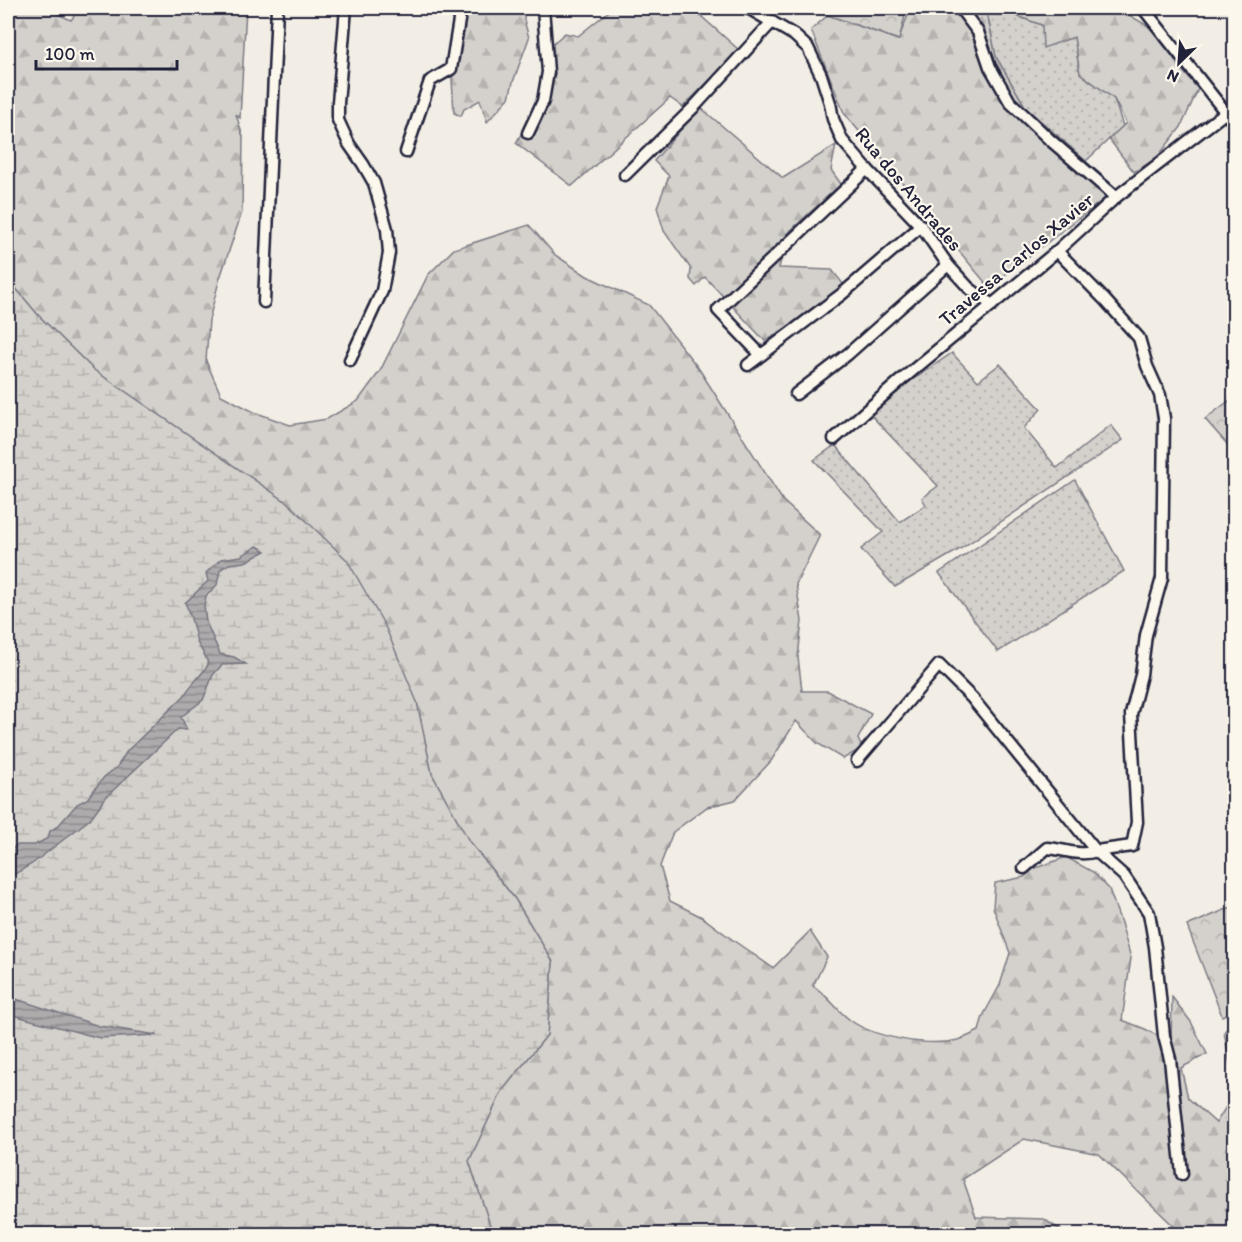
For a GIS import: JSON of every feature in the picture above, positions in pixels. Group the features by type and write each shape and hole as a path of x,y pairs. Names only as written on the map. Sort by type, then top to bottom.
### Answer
{"street":[{"path":"264,302 277,8"},
{"path":"346,8 338,120 349,144 374,183 387,229 389,253 382,291 350,360"},
{"path":"406,152 430,81 451,69 461,8"},
{"path":"528,133 543,101 548,72 543,8"},
{"name":"Rua dos Andrades","path":"748,8 794,35 808,48 830,103 833,119 843,140 921,226 948,265 969,288 992,305"},
{"path":"960,8 978,32 990,67 1010,102 1116,197"},
{"path":"1143,8 1234,123"},
{"path":"625,176 772,22"},
{"name":"Travessa Carlos Xavier","path":"834,439 900,381 1057,251 1116,197 1226,112"},
{"path":"761,355 718,310 867,169"},
{"path":"748,365 842,294 921,226"},
{"path":"1024,868 1047,848 1085,855 1096,851 1132,846 1137,822 1131,714 1141,675 1146,635 1162,578 1164,418 1160,394 1147,366 1139,338 1057,251"},
{"path":"796,394 848,354 948,265"},
{"path":"857,761 939,665 972,698 1096,851 1125,876 1149,913 1155,947 1164,1036 1170,1059 1182,1174"}],"green space":[{"path":"8,8 45,8 71,20 80,8 246,8 240,118 236,114 243,137 242,212 219,281 209,320 206,361 221,395 254,412 290,425 327,419 358,401 380,371 428,275 454,249 529,225 555,255 587,276 649,305 699,369 783,501 820,535 796,584 802,621 798,657 802,691 828,691 871,714 858,739 862,748 843,759 817,743 796,721 771,761 735,800 707,807 673,832 660,866 670,901 702,917 773,968 810,931 827,957 813,986 845,1016 860,1026 887,1036 917,1041 946,1042 961,1039 979,1031 983,1016 1000,985 1010,953 993,907 995,883 1024,877 1033,869 1066,857 1093,872 1109,889 1131,958 1122,1020 1171,1043 1172,997 1191,1022 1207,1054 1181,1068 1188,1098 1216,1123 1234,1094 1234,1234 1182,1234 1099,1154 1024,1139 963,1179 976,1217 1044,1219 1066,1234 495,1234 492,1232 469,1161 502,1091 547,1035 553,962 515,899 469,841 432,774 417,702 288,503 94,370 39,316 8,279"},
{"path":"465,8 524,8 524,20 529,38 509,98 487,122 480,100 464,109 461,116 454,113 452,79"},
{"path":"613,8 692,8 739,50 683,107 670,98 572,186 516,143 555,74 550,46 565,33 578,36"},
{"path":"808,8 907,8 899,40"},
{"path":"911,8 986,8 996,57 1026,108 1117,189 989,287 844,113 811,30 828,15 898,40"},
{"path":"986,8 995,8 1074,37 1080,73 1114,99 1123,126 1086,161 1026,108 996,57"},
{"path":"995,8 1117,8 1160,33 1177,64 1198,89 1181,127 1156,159 1134,172 1109,139 1126,123 1114,99 1080,73 1074,37 1043,48 1042,25"},
{"path":"700,107 783,178 836,145 831,170 841,184 788,233 779,268 832,270 844,285 794,323 765,341 705,277 696,286 690,279 691,269 664,231 657,207 669,176 654,161"},
{"path":"8,279 39,316 94,370 288,503 347,560 385,626 417,702 432,774 469,841 515,899 553,962 547,1035 502,1091 469,1161 492,1231 495,1234 8,1234"},
{"path":"952,353 978,381 1000,364 1041,409 1024,428 1057,468 1111,425 1123,440 960,549 895,587 861,549 883,532 814,460 835,445 900,522 926,505 922,498 938,486 867,411"},
{"path":"1234,397 1234,452 1205,419"},
{"path":"1075,480 1124,571 998,652 939,573"},
{"path":"1234,906 1234,1011 1222,1016 1187,926"},
{"path":"1234,1020 1234,1085 1224,1032"}],"shaded area":[{"path":"257,546 266,551 245,562 229,564 220,570 217,585 206,596 204,606 206,622 220,654 234,657 246,664 222,665 213,675 203,700 181,717 187,730 178,729 106,797 90,819 32,864 8,878 8,852 17,845 35,845 48,838 50,831 58,826 77,804 87,799 104,777 117,767 127,751 184,696 208,665 197,642 185,603 208,581 206,573 221,559 241,556"},
{"path":"8,999 16,999 99,1026 157,1035 100,1038 8,1014"}]}
